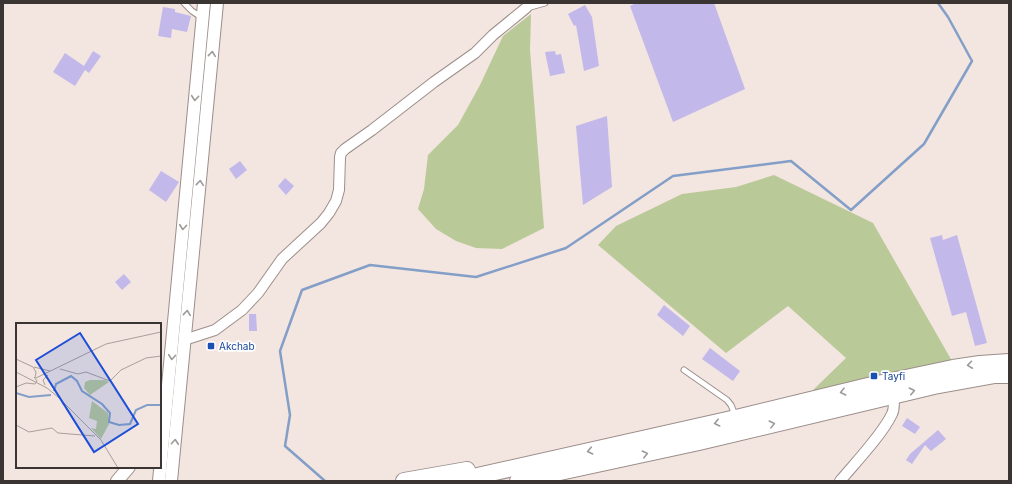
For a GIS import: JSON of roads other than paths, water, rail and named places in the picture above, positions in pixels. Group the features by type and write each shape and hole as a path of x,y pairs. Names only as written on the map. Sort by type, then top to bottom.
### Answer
{"highway":[{"path":"455,481 736,418 868,386 953,368 1009,362"},
{"path":"522,481 684,445 893,395 995,375 1009,375"},
{"path":"404,481 473,469 506,469"}],"street":[{"path":"160,481 204,3"},
{"path":"171,481 218,3"},
{"path":"184,340 215,330 242,310 258,293 282,259 321,223 336,201 339,190 340,157 341,153 345,149 475,53 493,35 528,6"},
{"path":"840,481 888,421 893,412 893,395"},
{"path":"161,415 167,404"},
{"path":"174,458 175,481"},
{"path":"116,481 128,468"}],"lane":[{"path":"184,3 192,11 203,18"},
{"path":"528,6 546,3"},
{"path":"684,370 727,400 732,405 736,418"}],"waterway":[{"path":"325,481 285,446 290,415 280,351 302,290 370,265 476,277 566,248 673,176 791,161 851,210 924,144 972,61 948,17 938,3"}],"place":[{"name":"Akchab","path":"211,346"},
{"name":"Tayfi","path":"874,376"}]}
